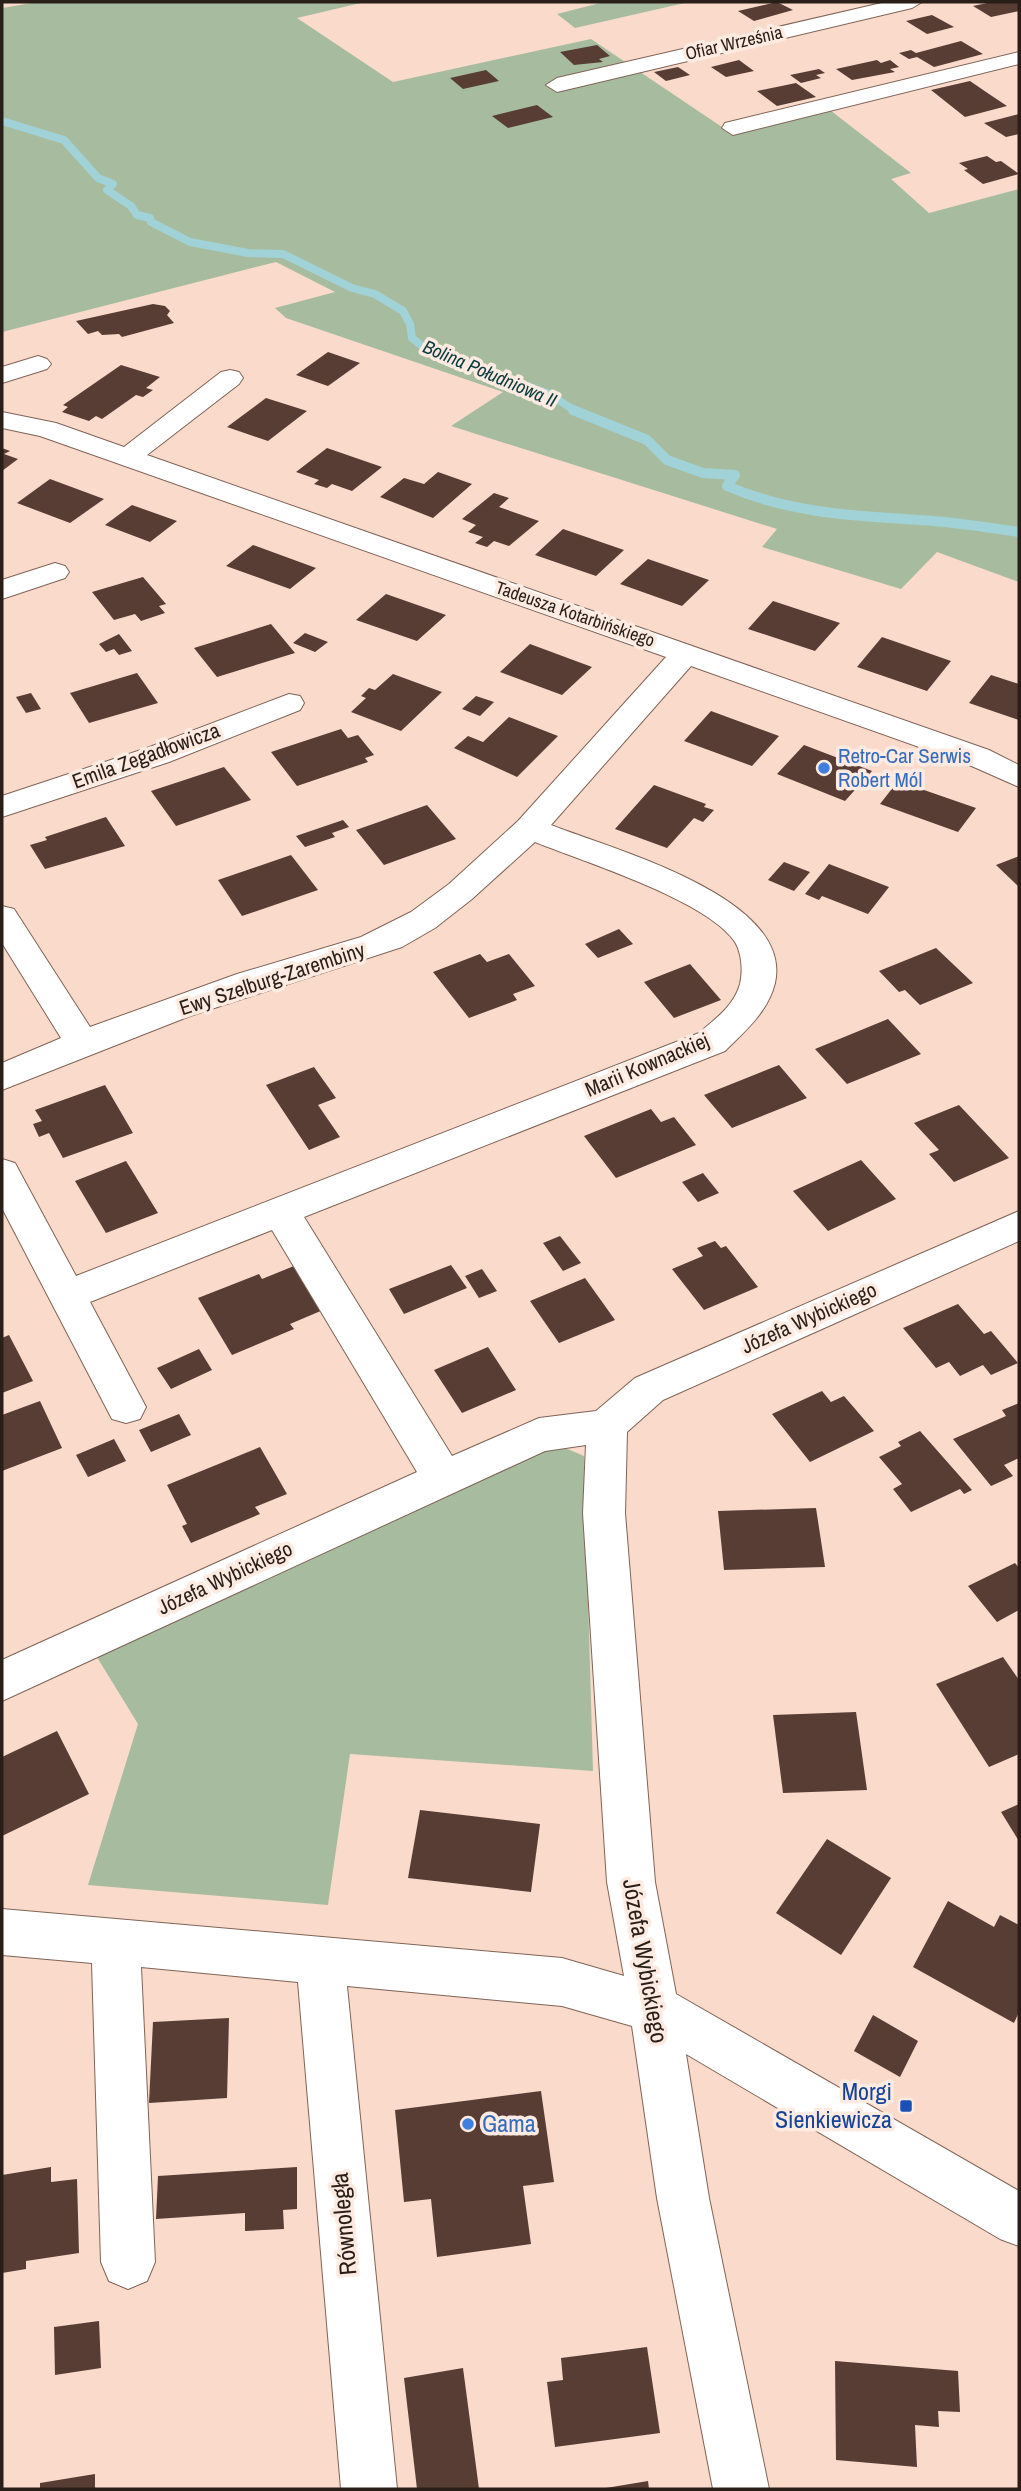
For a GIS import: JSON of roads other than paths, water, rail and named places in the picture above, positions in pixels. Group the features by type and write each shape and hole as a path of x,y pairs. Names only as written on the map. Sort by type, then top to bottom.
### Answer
{"street":[{"name":"Ofiar Września","path":"557,85 912,2"},
{"path":"733,128 1019,58"},
{"path":"2,375 38,364"},
{"path":"128,457 230,378"},
{"name":"Tadeusza Kotarbińskiego","path":"2,420 30,424 128,457 978,757 1019,777"},
{"path":"2,590 55,572"},
{"name":"Ewy Szelburg-Zarembiny","path":"2,1077 82,1042 286,971 363,952 422,922 532,829 686,653"},
{"name":"Emila Zegadłowicza","path":"2,807 158,755 289,704"},
{"name":"Marii Kownackiej","path":"66,1295 712,1042 742,1014 755,989 758,962 750,936 730,914 697,895 532,829"},
{"path":"2,917 82,1042"},
{"path":"2,1173 126,1407"},
{"path":"280,1211 443,1479"},
{"name":"Józefa Wybickiego","path":"2,1681 539,1435 607,1426 649,1389 1019,1225"},
{"name":"Józefa Wybickiego","path":"607,1426 604,1513 631,1882 654,2008 683,2198 741,2489"},
{"path":"2,1932 320,1958 562,1982 654,2008 1019,2220"},
{"path":"115,1940 128,2262"},
{"name":"Równoległa","path":"320,1958 369,2489"}],"waterway":[{"name":"Bolina Południowa II","path":"2,121 64,140 98,178 113,184 107,190 131,206 137,215 150,218 151,222 190,242 248,253 283,254 352,288 375,294 403,311 410,324 412,338 427,350 549,394 575,411"},
{"name":"Bolina Południowa II","path":"575,411 647,440 667,460 703,473 735,475 727,486 777,503 828,512 944,522 1019,532"}],"place":[{"name":"Retro-Car Serwis Robert Mól","path":"824,768"},
{"name":"Morgi Sienkiewicza","path":"906,2106"},
{"name":"Gama","path":"468,2124"}]}
